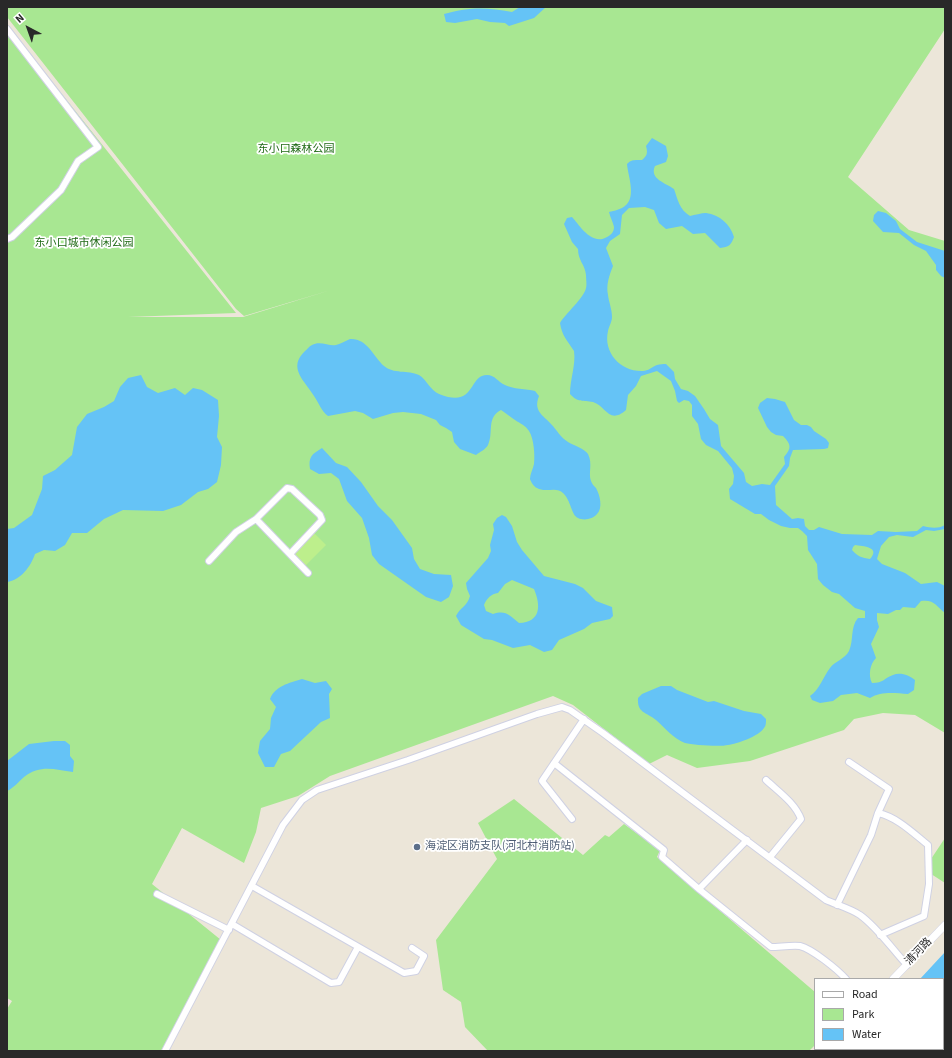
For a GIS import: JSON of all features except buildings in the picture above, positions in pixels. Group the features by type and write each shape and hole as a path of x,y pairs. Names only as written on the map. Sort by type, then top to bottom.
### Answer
{"street":[{"path":"7,29 98,146 78,162 61,190 12,237 7,239"},
{"path":"209,561 236,532 256,519 287,488 292,489 320,515 322,520 290,554"},
{"path":"256,519 308,573"},
{"path":"165,1051 283,826 302,800 317,790 408,760 537,714 562,707 570,710 584,720 826,900 848,908 861,916 907,965"},
{"path":"572,819 542,781 584,720"},
{"path":"837,905 871,835 889,789 849,762"},
{"path":"554,763 664,850 662,857 771,947 800,946 824,960 839,971 845,978"},
{"path":"766,780 790,802 798,812 801,819 770,857"},
{"path":"878,814 894,820 928,845 929,884 924,916 880,935"},
{"path":"699,889 747,840"},
{"path":"252,886 404,973 416,971 424,956 412,948"},
{"path":"158,894 230,927 332,983 338,982 358,947"},
{"name":"清河路","path":"894,978 945,925"}],"green space":[{"path":"7,7 945,7 945,29 848,177 909,230 945,241 945,733 915,715 883,713 854,719 844,730 750,761 697,768 667,755 649,764 573,705 553,696 330,776 298,796 261,808 256,832 244,863 182,828 152,884 221,940 161,1051 7,1051 7,1009 12,1001 7,998 7,25 236,313 128,317 243,317 331,290 244,316 236,309 7,17"},
{"path":"314,533 326,545 305,566 293,554"},
{"path":"514,799 583,855 605,835 609,837 624,824 660,850 657,857 814,991 814,1046 809,1051 488,1051 465,1027 461,1002 443,990 436,940 497,859 478,823"},
{"path":"945,838 945,883 928,872 927,865"}],"water":[{"path":"520,7 546,7 534,18 509,26 505,23 477,19 455,23 446,22 444,14 478,8 512,12"},
{"path":"652,138 666,146 668,156 666,162 655,166 654,174 659,180 674,189 679,204 683,210 690,216 706,213 720,218 730,228 734,237 729,245 720,248 705,233 693,234 682,226 666,229 659,223 654,210 645,207 629,208 622,215 620,234 610,241 606,248 613,266 607,288 612,311 612,321 607,339 611,354 621,365 635,370 645,371 660,364 666,364 674,372 675,379 681,389 688,391 695,396 710,419 718,425 721,446 744,473 746,482 752,486 762,484 770,485 785,464 784,457 790,446 788,441 783,436 776,435 771,432 758,408 760,403 767,398 785,402 794,420 801,425 811,427 829,443 828,448 824,449 793,450 789,466 775,486 776,505 792,519 804,519 805,526 809,530 814,530 819,527 842,534 872,535 878,531 917,531 923,526 934,528 945,525 945,529 934,531 926,530 913,537 897,535 889,537 881,546 877,559 882,564 905,573 921,584 937,582 945,586 945,613 932,602 921,601 915,608 903,607 900,610 896,610 888,614 877,613 879,627 871,644 876,658 872,663 870,670 872,683 882,681 896,674 907,675 915,680 914,690 908,694 883,693 870,698 857,693 841,695 833,701 820,703 812,700 810,696 819,686 830,668 849,651 854,625 858,618 865,618 865,611 855,608 839,594 832,592 823,585 818,579 817,564 808,550 807,536 802,531 798,528 781,526 761,514 755,514 730,499 729,489 733,484 734,476 732,468 718,451 706,445 701,439 698,424 692,416 692,405 689,401 684,400 679,403 677,401 671,381 657,371 641,376 636,386 628,395 626,410 616,416 608,413 593,402 578,400 570,394 574,351 563,335 560,323 585,292 586,275 579,257 578,249 572,242 564,224 567,218 572,217 591,237 602,239 611,234 614,227 609,212 622,208 630,200 631,188 627,164 632,161 644,159 647,154 646,146","holes":["855,545 870,548 873,555 870,559 856,554 852,550"]},
{"path":"878,211 886,213 896,221 900,229 917,242 945,251 945,278 936,270 936,265 926,251 914,245 899,233 883,232 873,221 874,215"},
{"path":"350,339 356,339 365,344 384,366 392,370 419,375 439,394 451,397 465,395 481,376 487,375 492,376 508,386 535,391 539,396 537,405 542,415 565,440 588,454 590,461 591,481 600,498 599,511 591,518 578,518 574,514 566,496 560,491 544,490 535,487 530,479 534,464 531,434 524,426 501,410 493,417 488,445 476,455 460,449 454,442 452,432 440,425 436,420 421,414 403,412 393,413 373,419 363,413 355,411 328,416 302,380 299,374 298,363 300,357 312,345 322,343 336,345"},
{"path":"141,375 147,387 158,393 175,388 185,395 193,388 202,390 218,400 219,416 217,437 222,447 221,465 217,482 208,489 198,492 181,505 163,511 123,510 104,519 87,533 72,533 65,545 55,551 44,550 35,554 25,572 12,581 7,582 7,529 14,528 32,515 42,489 43,476 55,470 72,455 77,427 87,414 114,401 120,387 128,378"},
{"path":"322,448 336,463 347,467 361,482 378,506 392,520 412,548 414,559 420,569 434,574 451,575 453,586 449,597 441,602 426,597 379,564 372,555 369,538 362,518 347,501 339,479 331,473 319,474 310,469 310,459"},
{"path":"502,515 506,517 512,526 517,542 522,550 544,576 575,584 583,588 596,601 612,607 613,616 610,619 592,623 584,629 559,640 552,650 544,652 530,645 513,648 492,640 484,639 461,625 456,616 470,596 466,583 488,558 491,551 490,545 494,530 493,524 497,518","holes":["512,580 534,589 538,601 538,607 532,620 519,623 507,614 493,614 486,611 484,605 488,598 491,595 498,593 505,584"]},
{"path":"302,679 315,683 326,681 332,689 329,694 330,718 321,722 290,751 281,754 274,767 265,767 258,753 260,741 270,729 271,718 276,707 270,699 279,688"},
{"path":"661,686 671,686 677,690 708,702 714,701 744,711 761,714 766,719 765,726 753,737 724,746 685,743 673,736 656,720 643,712 639,707 638,698 642,694"},
{"path":"65,741 70,745 70,756 74,761 73,772 54,769 36,770 24,777 7,791 7,761 29,744"},
{"path":"945,952 944,1020 944,978 921,978"},
{"path":"849,1050 912,1050 911,1051 847,1051"}],"place":[{"name":"海淀区消防支队(河北村消防站)","path":"417,847"}],"park label":[{"name":"东小口森林公园","path":"296,150"},
{"name":"东小口城市休闲公园","path":"84,244"}]}
